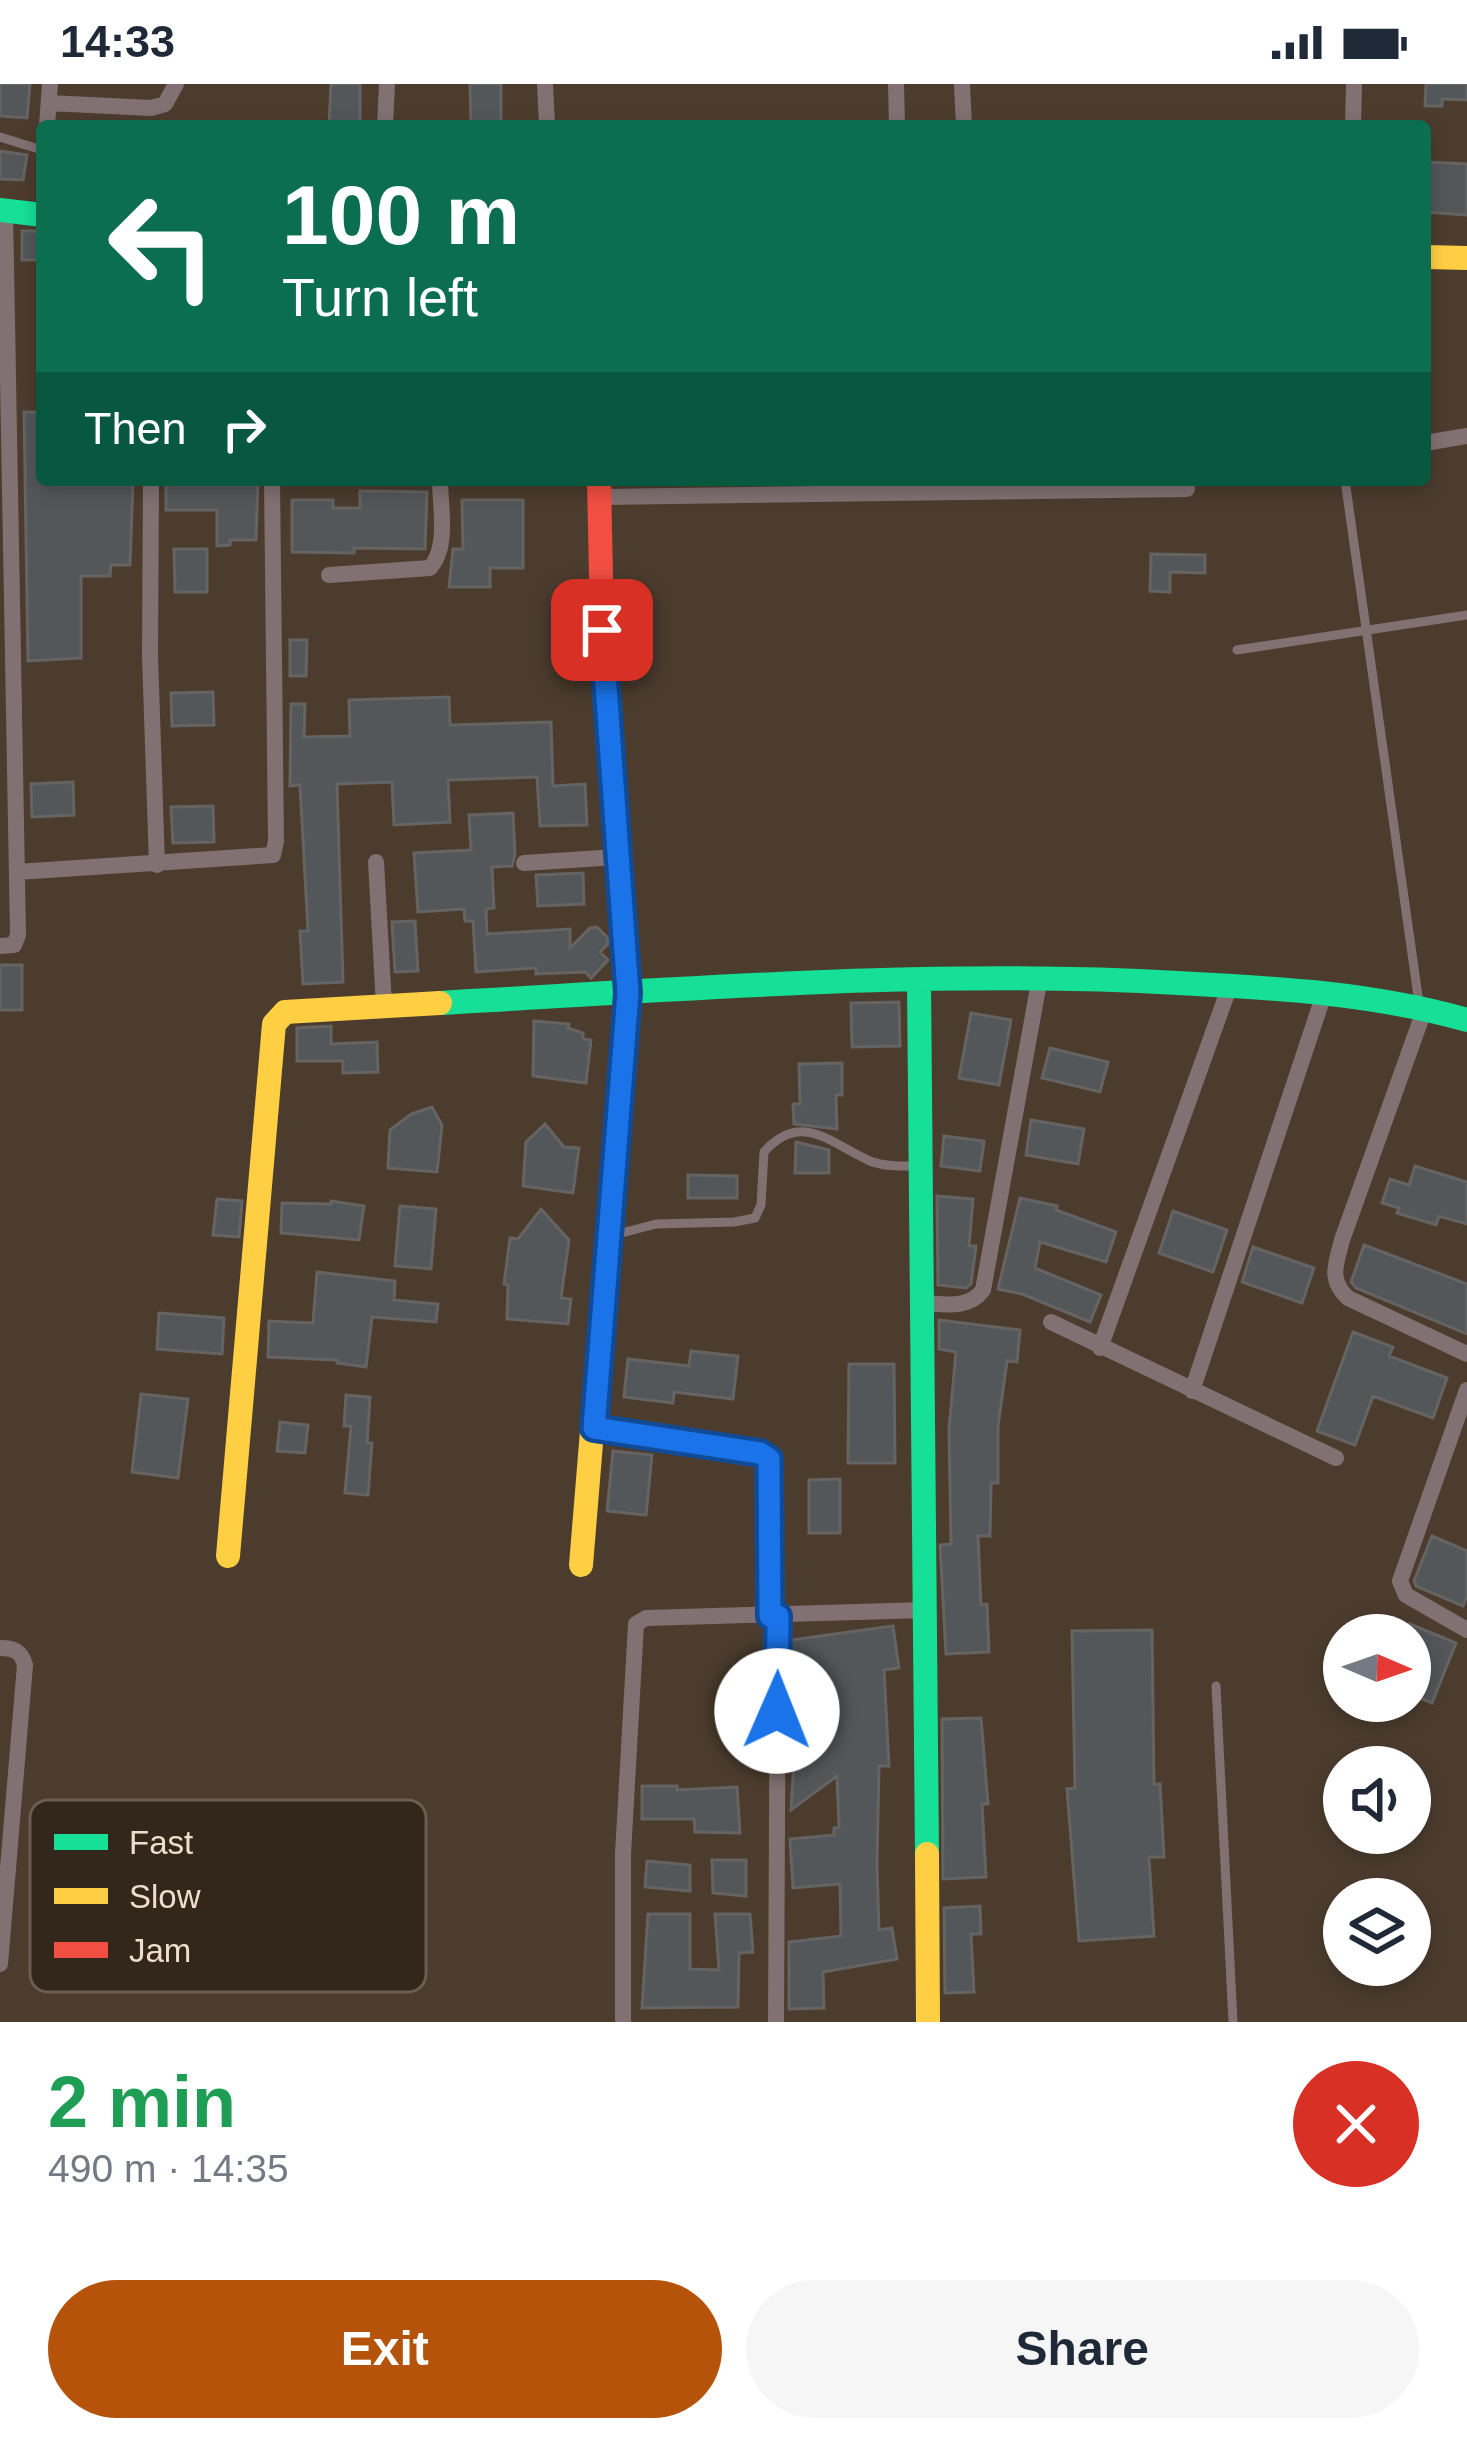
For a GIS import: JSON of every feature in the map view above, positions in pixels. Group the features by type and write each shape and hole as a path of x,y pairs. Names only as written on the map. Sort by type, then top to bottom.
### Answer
{"street":[{"path":"50,93 152,109 165,104 176,84"},
{"path":"385,120 387,84"},
{"path":"545,84 547,120"},
{"path":"896,84 897,120"},
{"path":"962,84 964,120"},
{"path":"1353,120 1354,84"},
{"path":"0,946 17,942 7,647 3,210 36,214"},
{"path":"1431,257 1467,258"},
{"path":"1431,442 1467,436"},
{"path":"151,486 150,655 157,865"},
{"path":"17,872 273,855 272,486"},
{"path":"329,575 430,568 441,542 440,486"},
{"path":"580,1565 628,993 603,674 600,488 891,486"},
{"path":"1158,486 1187,489"},
{"path":"524,863 617,857"},
{"path":"376,862 384,1005"},
{"path":"228,1556 274,1024 294,1009 1040,977 1325,991 1422,1007 1467,1020"},
{"path":"922,1303 966,1304 983,1290 1040,977"},
{"path":"919,983 928,2022"},
{"path":"1100,1348 1229,988"},
{"path":"1192,1391 1325,991"},
{"path":"1422,1007 1334,1275 1336,1286 1348,1298 1467,1354"},
{"path":"1051,1322 1336,1458"},
{"path":"1467,1390 1459,1448 1400,1581 1406,1595 1467,1630"},
{"path":"594,1428 766,1455 774,1616 776,2022"},
{"path":"623,2022 623,1855 636,1624 646,1618 926,1610"},
{"path":"0,1648 22,1655 25,1665 0,1964"}],"lane":[{"path":"0,136 36,148"},
{"path":"1346,486 1422,1007"},
{"path":"1237,650 1467,615"},
{"path":"610,1236 656,1224 755,1218 761,1205 762,1156 773,1143 793,1133 818,1133 875,1163 921,1166"},
{"path":"1216,1686 1234,2022"}],"building":[{"path":"0,84 30,84 27,118 0,116"},
{"path":"331,84 360,84 360,120 329,120"},
{"path":"470,84 501,84 501,120 471,120"},
{"path":"1426,84 1467,84 1467,100 1442,99 1442,106 1425,106"},
{"path":"0,151 27,155 23,180 0,179"},
{"path":"1431,162 1467,164 1467,215 1431,212"},
{"path":"22,231 36,231 36,260 22,260"},
{"path":"24,412 36,412 36,486 133,486 130,565 111,565 110,576 81,576 81,658 28,661"},
{"path":"166,486 258,486 256,540 230,540 230,545 217,546 217,510 166,510"},
{"path":"360,491 427,492 425,549 292,552 292,500 333,500 333,508 360,508"},
{"path":"462,500 523,500 523,568 490,568 490,587 449,587 453,549 463,549"},
{"path":"174,549 207,549 207,592 175,592"},
{"path":"1151,554 1205,555 1205,573 1170,572 1170,592 1150,591"},
{"path":"290,640 307,640 306,676 290,676"},
{"path":"213,692 214,725 172,726 171,693"},
{"path":"449,697 450,725 551,722 553,786 585,784 587,825 540,826 537,777 448,780 450,822 394,825 392,782 337,784 343,982 303,984 300,931 308,931 300,785 290,786 291,704 305,704 304,737 350,736 349,700"},
{"path":"73,782 74,815 32,817 31,784"},
{"path":"213,806 214,842 173,843 171,807"},
{"path":"513,813 515,854 512,866 492,867 494,908 486,909 487,934 570,929 570,948 597,927 607,937 608,944 600,952 608,960 591,978 585,972 536,974 536,968 476,972 473,921 465,921 464,909 418,912 414,853 471,850 469,815"},
{"path":"583,873 584,904 538,906 536,875"},
{"path":"415,921 418,971 395,972 392,922"},
{"path":"0,965 22,965 22,1010 0,1010"},
{"path":"899,1002 900,1046 852,1047 851,1003"},
{"path":"971,1013 1011,1020 999,1085 959,1078"},
{"path":"534,1021 569,1024 568,1028 583,1033 583,1039 591,1040 586,1083 533,1076"},
{"path":"331,1026 331,1044 377,1042 378,1072 343,1073 343,1061 297,1061 297,1028"},
{"path":"1050,1048 1108,1062 1100,1092 1042,1078"},
{"path":"842,1063 837,1129 794,1124 793,1104 800,1104 799,1064"},
{"path":"432,1107 442,1125 437,1172 388,1168 390,1130 411,1114"},
{"path":"1031,1120 1084,1129 1078,1164 1026,1155"},
{"path":"545,1124 564,1147 579,1148 573,1193 523,1186 526,1142"},
{"path":"944,1136 984,1141 980,1171 941,1166"},
{"path":"796,1142 829,1150 829,1173 795,1173"},
{"path":"1415,1166 1467,1182 1467,1224 1439,1216 1436,1225 1397,1213 1399,1208 1382,1203 1390,1179 1409,1185"},
{"path":"688,1175 737,1176 737,1198 688,1198"},
{"path":"937,1196 973,1199 969,1246 976,1246 971,1284 966,1288 938,1285"},
{"path":"1020,1198 1057,1206 1056,1210 1116,1232 1106,1262 1040,1242 1035,1268 1101,1295 1090,1322 998,1289"},
{"path":"217,1199 242,1201 239,1237 213,1235"},
{"path":"331,1201 364,1206 359,1240 281,1233 282,1203"},
{"path":"400,1206 436,1209 431,1269 395,1266"},
{"path":"541,1209 569,1240 561,1298 571,1299 568,1324 507,1319 508,1285 504,1284 510,1238 518,1239"},
{"path":"1173,1211 1227,1230 1213,1272 1159,1253"},
{"path":"1364,1245 1467,1284 1467,1334 1356,1288 1351,1282"},
{"path":"1253,1247 1314,1268 1302,1303 1242,1282"},
{"path":"317,1272 395,1281 394,1300 438,1304 436,1322 372,1317 366,1367 337,1360 268,1357 269,1321 313,1323"},
{"path":"159,1313 224,1318 222,1354 157,1349"},
{"path":"939,1320 1020,1330 1017,1362 1007,1361 998,1426 998,1483 991,1483 990,1536 978,1536 989,1652 946,1654 940,1545 951,1544 949,1429 956,1352 939,1349"},
{"path":"1353,1332 1393,1347 1389,1356 1447,1378 1433,1418 1373,1396 1355,1445 1317,1431"},
{"path":"691,1351 738,1356 733,1399 674,1392 673,1403 624,1397 628,1359 689,1366"},
{"path":"849,1364 894,1364 895,1463 848,1463"},
{"path":"141,1394 188,1399 178,1478 132,1472"},
{"path":"346,1395 370,1397 368,1495 345,1493 351,1426 344,1426"},
{"path":"280,1422 308,1425 305,1453 277,1451"},
{"path":"613,1451 652,1455 646,1515 607,1511"},
{"path":"840,1479 840,1533 809,1533 809,1480"},
{"path":"1432,1536 1467,1551 1463,1606 1416,1586"},
{"path":"893,1626 899,1668 884,1670 889,1766 879,1766 877,1865 879,1930 892,1928 897,1959 823,1972 824,2008 789,2009 789,1942 841,1936 840,1884 793,1888 790,1839 834,1835 834,1828 839,1828 837,1776 791,1810 795,1745 799,1746 794,1679 790,1679 791,1640"},
{"path":"1152,1630 1154,1784 1160,1784 1164,1857 1149,1857 1154,1936 1079,1941 1067,1789 1075,1788 1072,1631"},
{"path":"1431,1633 1456,1643 1431,1703"},
{"path":"981,1718 988,1804 982,1804 986,1877 943,1879 942,1719"},
{"path":"642,1786 677,1786 677,1790 737,1787 740,1833 695,1832 694,1819 642,1819"},
{"path":"712,1860 746,1860 746,1896 713,1893"},
{"path":"647,1861 690,1865 690,1891 645,1887"},
{"path":"980,1906 981,1934 971,1934 974,1992 945,1993 944,1908"},
{"path":"648,1914 690,1914 690,1969 719,1970 715,1914 750,1914 753,1952 739,1953 738,2007 642,2008"}],"traffic: fast":[{"path":"0,210 36,214"},
{"path":"440,1003 809,982 1086,979 1324,993 1467,1020"},
{"path":"919,983 927,1854"}],"traffic: slow":[{"path":"1431,257 1467,258"},
{"path":"581,1565 628,993 623,934"},
{"path":"228,1556 274,1024 285,1012 440,1003"},
{"path":"927,1854 928,2022"}],"traffic: jam":[{"path":"599,486 603,674 623,934"}],"route":[{"path":"602,630 628,993 594,1428 760,1453 769,1459 770,1616 778,1616 777,1711"}]}
